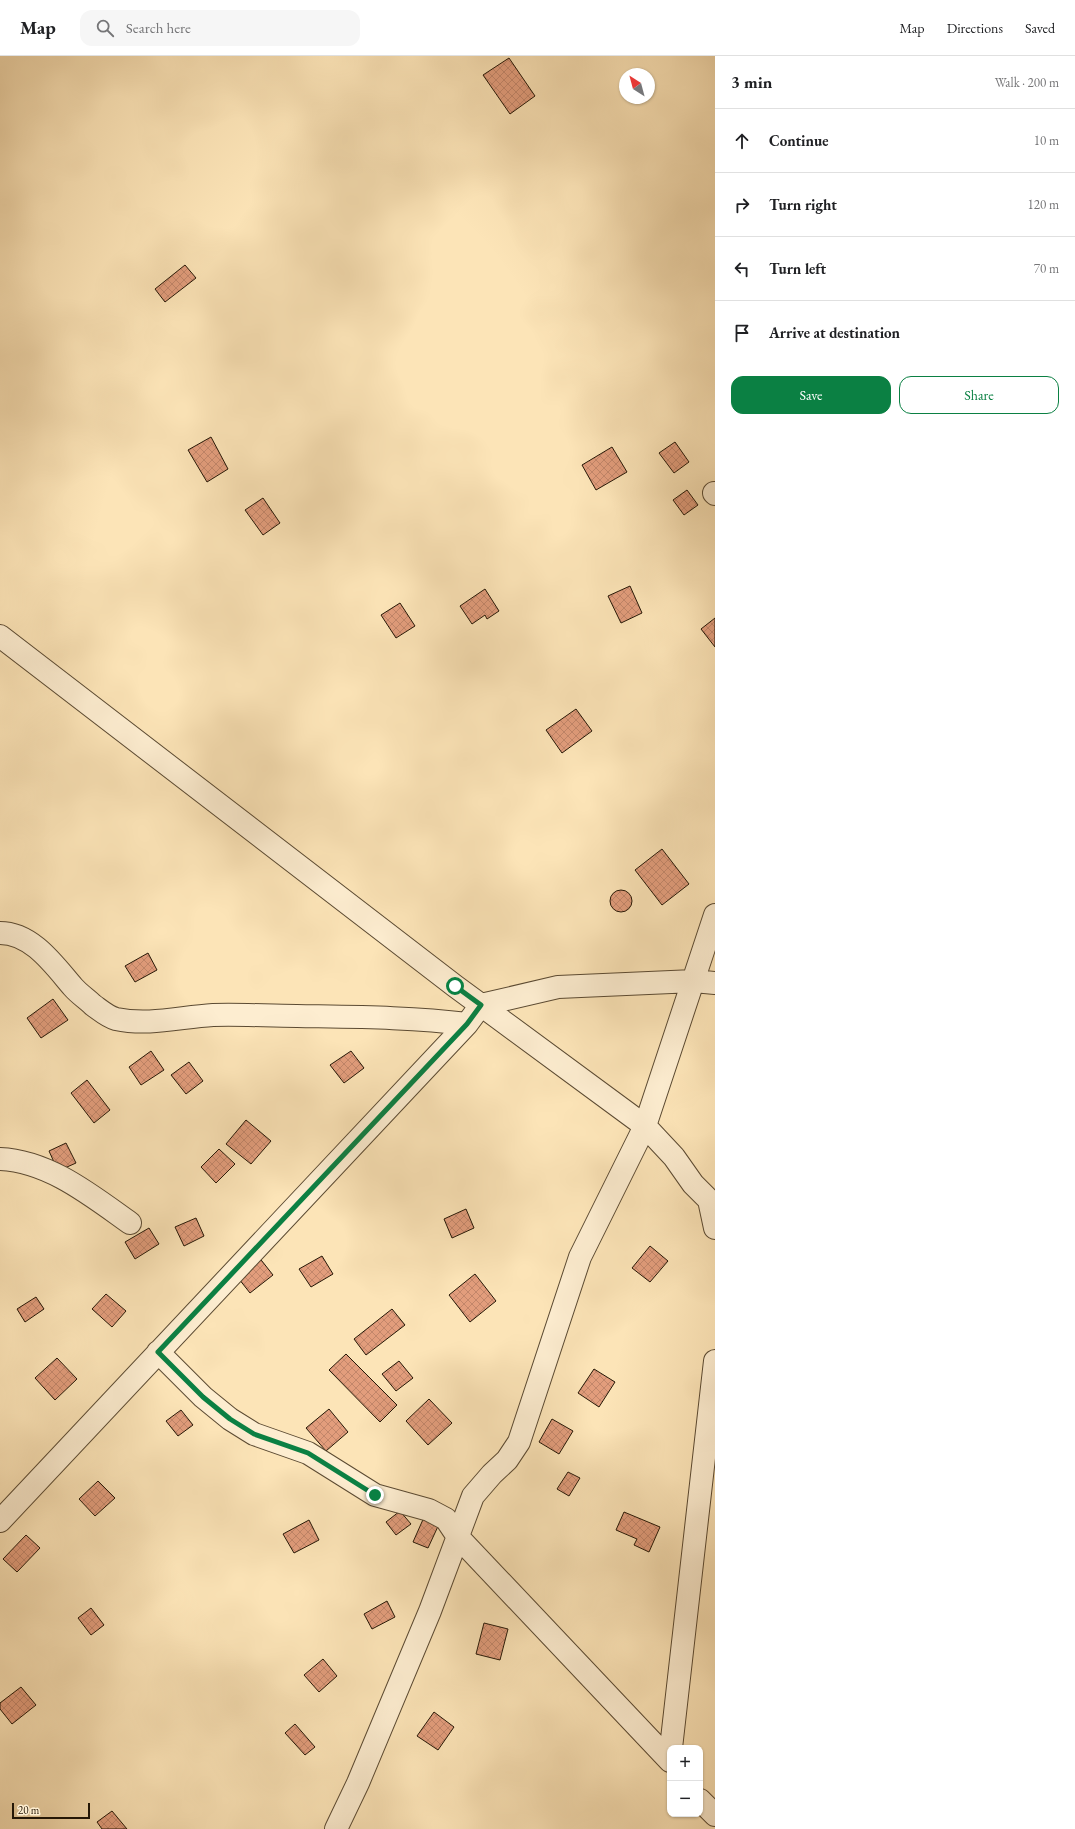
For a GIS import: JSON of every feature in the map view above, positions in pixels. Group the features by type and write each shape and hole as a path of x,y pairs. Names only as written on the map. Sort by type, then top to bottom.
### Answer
{"street":[{"path":"0,636 481,1005 645,1126 674,1157 693,1184 712,1201 715,1228"},
{"path":"336,1829 358,1783 430,1611 473,1496 492,1474 507,1460 519,1442 580,1257 645,1126 715,915"},
{"path":"0,933 8,933 22,938 33,946 53,963 74,988 101,1011 115,1019 145,1023 213,1015 308,1016 425,1019 467,1024"},
{"path":"0,1522 467,1024 481,1005 558,987 694,981 715,983"},
{"path":"0,1159 39,1168 78,1187 130,1222"},
{"path":"158,1352 203,1397 230,1419 254,1434 308,1453 375,1495 429,1510 446,1519 458,1537 667,1758"},
{"path":"671,1745 715,1361"},
{"path":"703,1803 715,1815"}],"building":[{"path":"509,58 535,96 510,114 483,75"},
{"path":"185,265 196,278 165,302 155,289"},
{"path":"211,437 228,469 207,482 188,450"},
{"path":"675,442 689,462 674,473 659,453"},
{"path":"612,447 627,472 596,490 582,465"},
{"path":"687,490 698,505 684,515 673,500"},
{"path":"263,498 280,523 263,535 245,510"},
{"path":"630,586 642,613 621,623 608,596"},
{"path":"485,589 499,611 487,619 485,615 472,624 460,606"},
{"path":"400,603 415,626 396,638 381,615"},
{"path":"715,618 715,647 701,629"},
{"path":"576,709 592,731 562,753 546,730"},
{"path":"662,849 689,884 662,905 635,870"},
{"path":"621,890 629,893 632,901 629,909 621,912 613,909 610,901 613,893"},
{"path":"148,953 157,970 135,982 125,966"},
{"path":"53,999 68,1020 41,1038 27,1018"},
{"path":"151,1051 164,1070 141,1085 129,1067"},
{"path":"351,1051 364,1068 344,1083 330,1065"},
{"path":"189,1062 203,1081 186,1094 171,1075"},
{"path":"87,1080 110,1110 94,1123 71,1093"},
{"path":"246,1120 271,1141 251,1164 226,1144"},
{"path":"66,1143 76,1163 58,1171 49,1151"},
{"path":"219,1149 235,1164 216,1183 201,1167"},
{"path":"466,1209 474,1228 452,1238 444,1219"},
{"path":"196,1218 204,1236 184,1246 175,1227"},
{"path":"149,1228 159,1244 135,1259 125,1242"},
{"path":"650,1246 668,1261 650,1282 632,1268"},
{"path":"258,1256 273,1275 250,1293 235,1274"},
{"path":"322,1256 333,1274 311,1287 299,1269"},
{"path":"475,1274 496,1301 470,1322 449,1295"},
{"path":"106,1294 126,1311 112,1327 92,1309"},
{"path":"36,1297 44,1309 25,1322 17,1309"},
{"path":"392,1309 405,1325 366,1355 354,1339"},
{"path":"346,1354 397,1405 380,1422 329,1370"},
{"path":"57,1358 77,1379 55,1400 35,1378"},
{"path":"399,1361 413,1378 396,1391 382,1374"},
{"path":"594,1369 615,1382 599,1407 578,1393"},
{"path":"429,1399 452,1423 428,1445 406,1421"},
{"path":"329,1409 348,1432 326,1451 306,1428"},
{"path":"181,1410 193,1425 178,1436 166,1421"},
{"path":"552,1419 573,1431 559,1454 539,1442"},
{"path":"568,1472 580,1478 569,1496 557,1489"},
{"path":"98,1481 115,1498 95,1516 79,1499"},
{"path":"400,1511 411,1524 396,1535 386,1522"},
{"path":"624,1512 660,1527 649,1552 634,1545 637,1539 616,1530"},
{"path":"425,1515 440,1522 428,1548 413,1542"},
{"path":"309,1520 319,1540 294,1553 283,1534"},
{"path":"26,1535 40,1548 17,1572 3,1559"},
{"path":"387,1601 395,1617 372,1629 364,1614"},
{"path":"91,1608 104,1625 91,1635 78,1618"},
{"path":"484,1623 508,1629 500,1660 476,1654"},
{"path":"323,1659 337,1676 319,1692 304,1675"},
{"path":"21,1687 36,1705 12,1724 0,1709 0,1703"},
{"path":"434,1712 454,1727 438,1750 417,1736"},
{"path":"295,1724 315,1747 305,1755 285,1733"},
{"path":"112,1811 127,1829 102,1829 97,1822"}],"route":[{"path":"375,1495 308,1453 254,1434 230,1419 203,1397 158,1352 467,1024 481,1005 455,986"}]}
